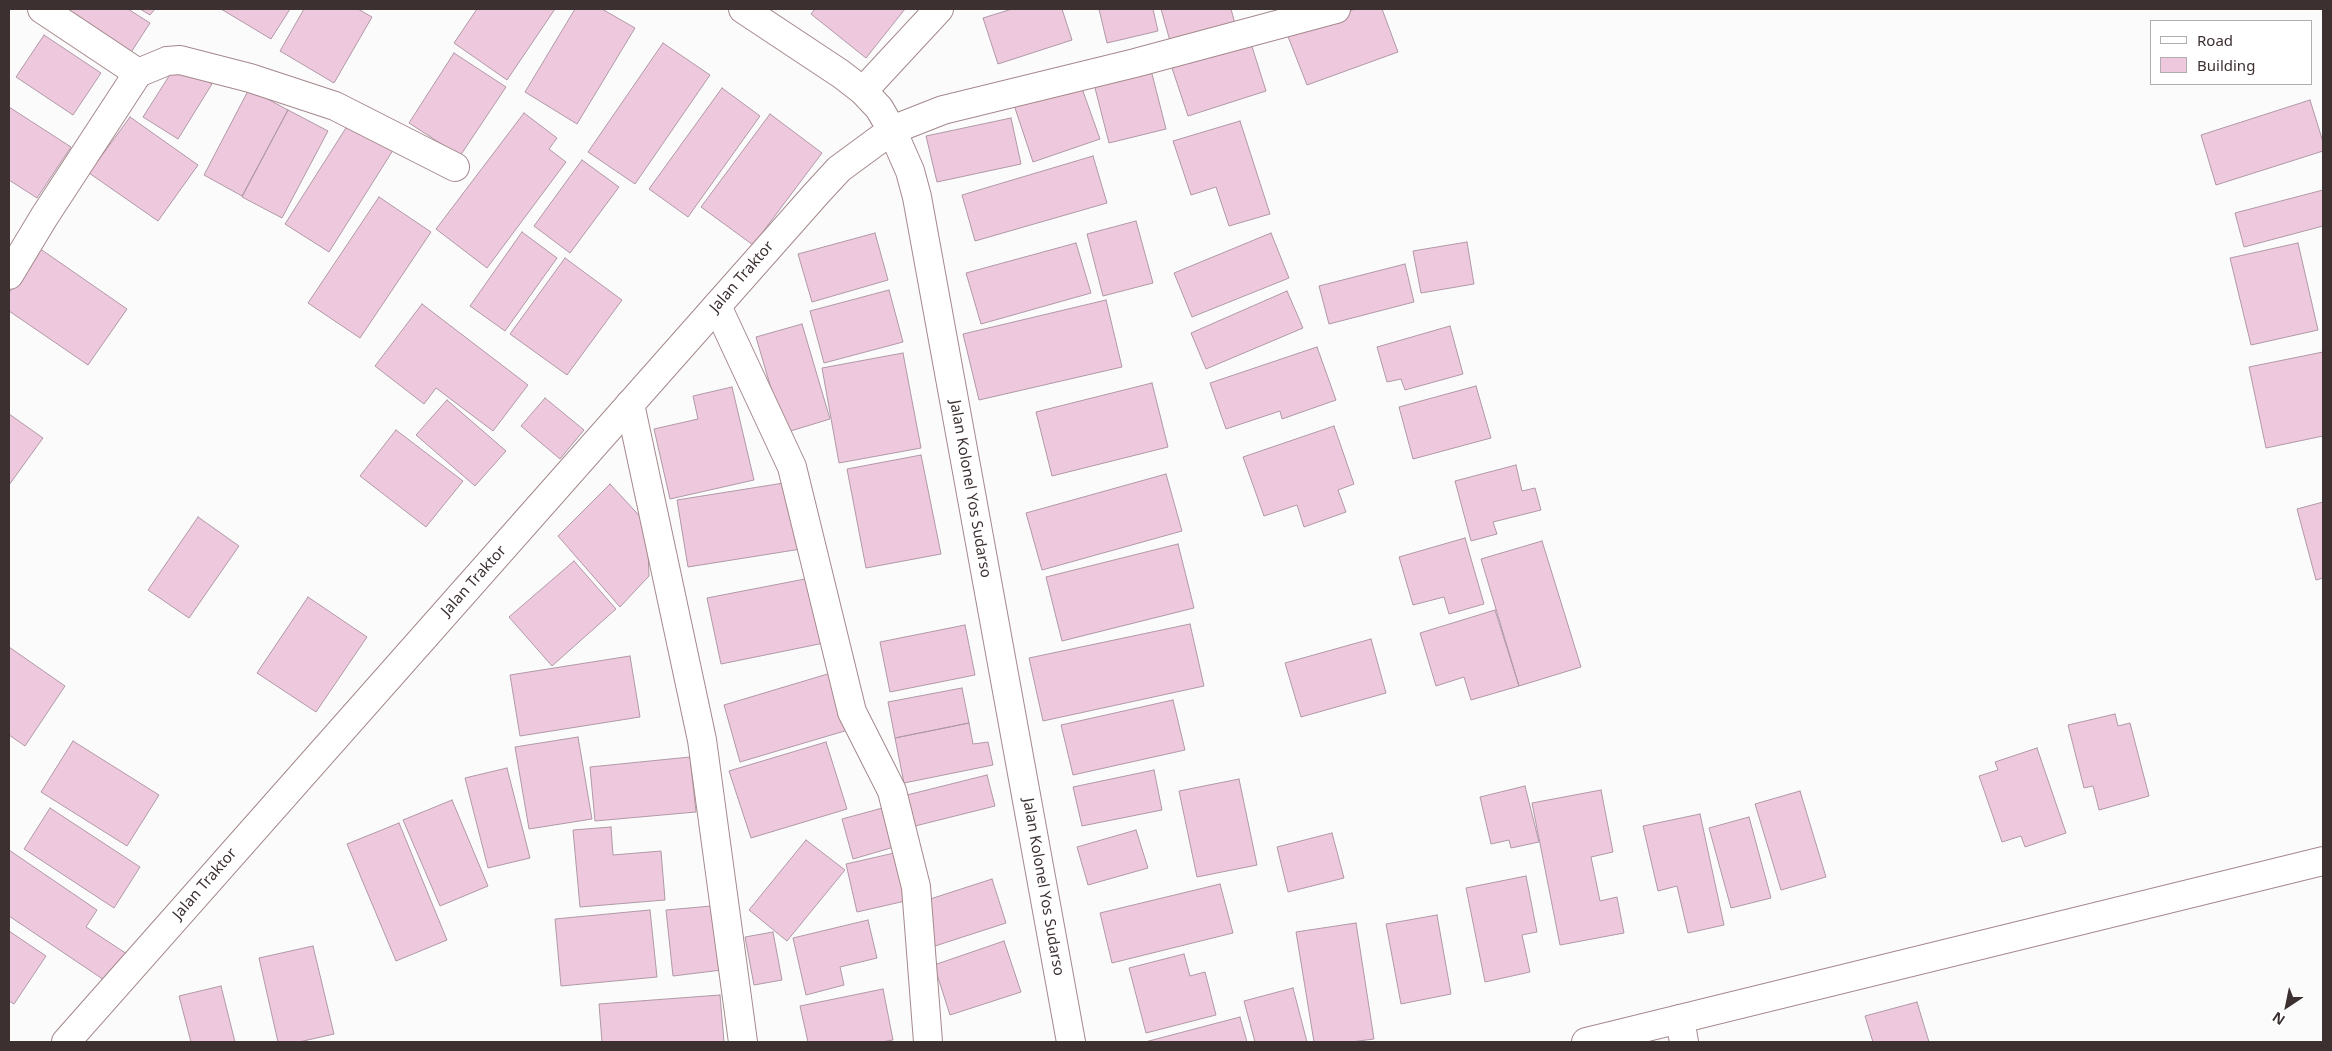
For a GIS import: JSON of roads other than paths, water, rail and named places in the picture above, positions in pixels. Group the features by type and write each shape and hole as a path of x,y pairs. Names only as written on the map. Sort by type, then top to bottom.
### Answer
{"street":[{"path":"42,9 138,73"},
{"name":"Jalan Kolonel Yos Sudarso","path":"743,9 841,74 863,91 878,108 892,130 910,171 917,197 1071,1042"},
{"path":"863,91 939,9"},
{"name":"Jalan Traktor","path":"66,1042 839,169 892,130 943,110 1135,63 1247,20 1284,24 1336,9"},
{"path":"9,275 44,217 138,73 167,61 180,60 250,78 335,106 455,167"},
{"path":"717,306 792,466 852,712 892,791 916,887 928,1042"},
{"path":"630,404 702,740 743,1042"},
{"path":"1586,1042 1682,1031 2323,861"}]}
